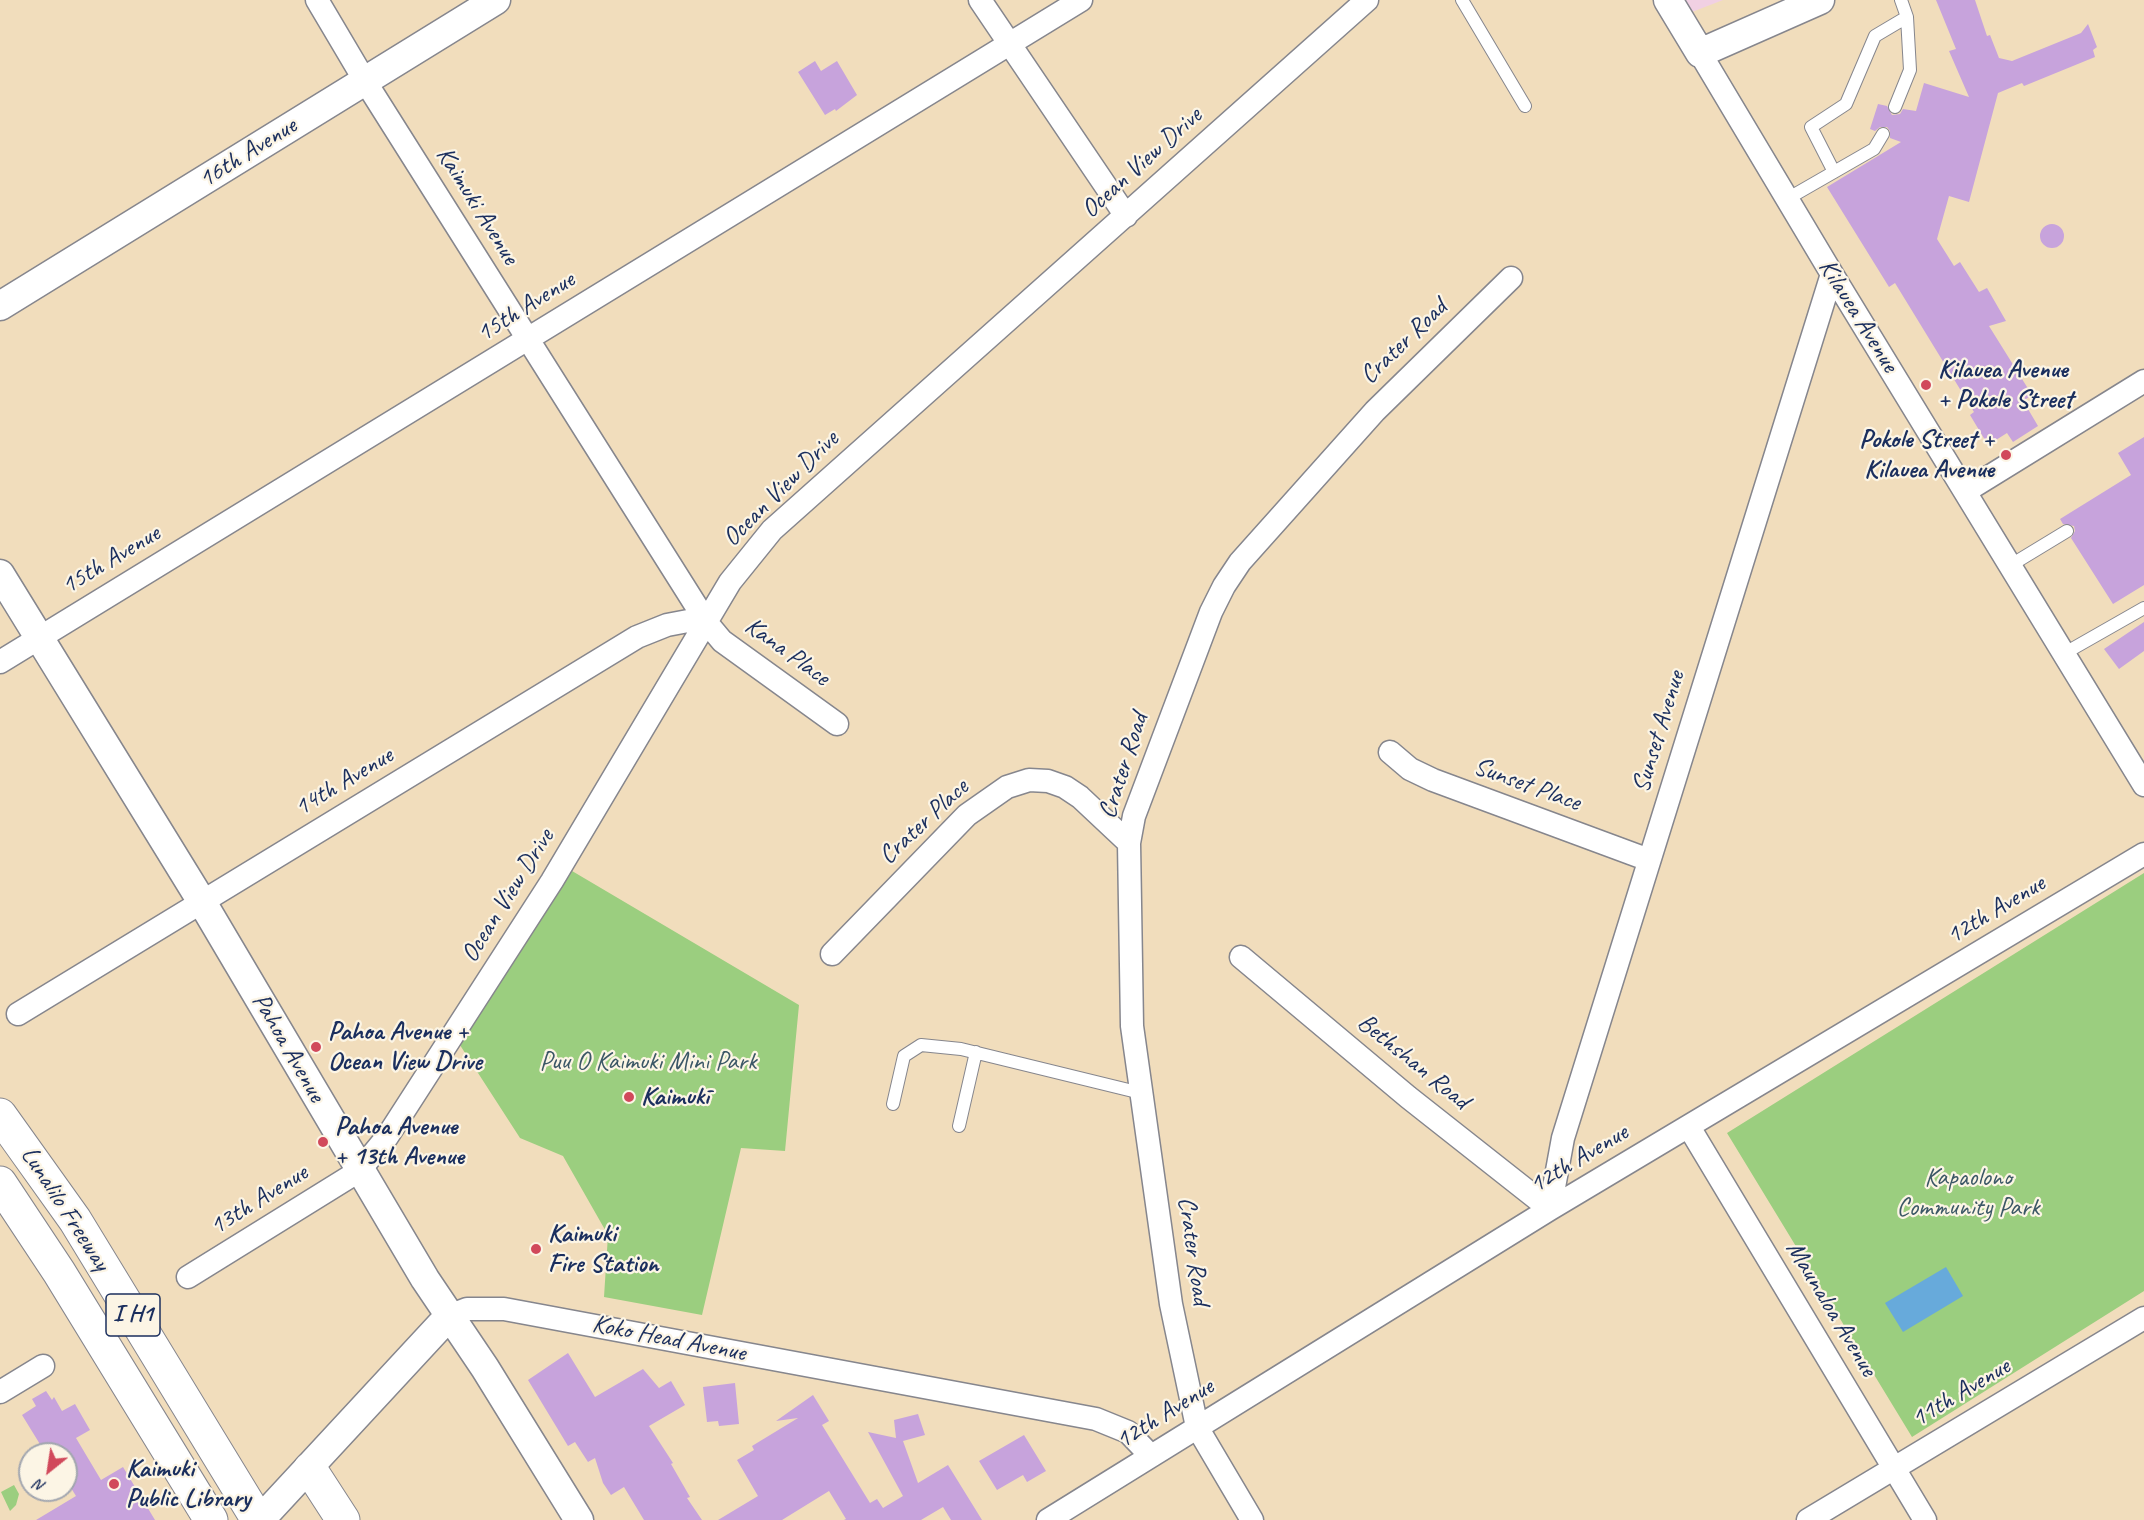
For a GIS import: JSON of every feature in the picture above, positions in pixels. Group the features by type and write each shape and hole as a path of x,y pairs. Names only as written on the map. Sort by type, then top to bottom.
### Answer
{"highway":[{"name":"Lunalilo Freeway","path":"0,1115 75,1220 265,1515"},
{"name":"Lunalilo Freeway","path":"0,1183 59,1272 210,1520"},
{"path":"310,1469 343,1520"}],"street":[{"name":"Kaimuki Avenue","path":"317,0 365,81 707,624"},
{"name":"16th Avenue","path":"0,306 496,0"},
{"path":"980,0 1126,216"},
{"name":"15th Avenue","path":"0,662 1080,0"},
{"name":"Ocean View Drive","path":"359,1171 401,1119 552,881 730,582 749,557 797,506 1367,0"},
{"name":"Kilauea Avenue","path":"1668,0 1832,274 2144,784"},
{"path":"1700,52 1820,0"},
{"name":"Sunset Avenue","path":"1550,1209 1563,1138 1832,274"},
{"name":"Crater Road","path":"1197,1427 1171,1304 1132,1026 1129,843 1142,788 1198,643 1224,586 1240,562 1375,411 1511,278"},
{"path":"1966,491 2144,381"},
{"name":"Pahoa Avenue","path":"0,574 202,902 359,1171 579,1520"},
{"name":"14th Avenue","path":"18,1014 637,637 667,625 687,621 707,624"},
{"name":"Kana Place","path":"707,624 722,641 837,724"},
{"name":"Sunset Place","path":"1390,752 1410,769 1433,780 1649,861"},
{"name":"Crater Place","path":"832,954 967,815 1007,787 1029,780 1048,781 1065,787 1080,797 1129,843"},
{"name":"12th Avenue","path":"1048,1520 1550,1209 2144,854"},
{"name":"Bethshan Road","path":"1241,957 1408,1097 1550,1209"},
{"name":"Maunaloa Avenue","path":"1689,1127 1924,1520"},
{"name":"13th Avenue","path":"188,1277 359,1171"},
{"name":"Koko Head Avenue","path":"449,1316 467,1309 504,1309 1096,1419 1128,1432 1150,1455"},
{"path":"265,1515 310,1469 449,1316"},
{"name":"11th Avenue","path":"1808,1520 1892,1467 2144,1318"},
{"path":"0,1392 43,1366"},
{"path":"1197,1427 1252,1520"}],"lane":[{"path":"1462,0 1524,106"},
{"path":"1895,108 1910,70 1907,17 1900,0"},
{"path":"1834,172 1811,127 1846,104 1875,36 1907,17"},
{"path":"1787,199 1874,148 1883,134"},
{"path":"2011,565 2067,531"},
{"path":"2065,653 2144,608"},
{"path":"893,1104 904,1056 921,1045 976,1052 1141,1093"},
{"path":"959,1126 976,1052"}],"shaded area":[{"path":"1685,0 1723,0 1692,12"}],"green space":[{"name":"Puu O Kaimuki Mini Park","path":"567,868 799,1005 785,1151 741,1148 702,1315 604,1297 608,1235 563,1156 520,1138 458,1042"},
{"name":"Kapaolono Community Park","path":"2144,873 2144,1291 1912,1437 1727,1133"},
{"path":"14,1485 18,1492 16,1505 10,1511 1,1492"}],"water":[{"path":"1946,1267 1963,1296 1903,1332 1885,1303"}],"building":[{"path":"1936,0 1975,0 1987,36 1990,35 1999,58 2012,61 2081,33 2088,24 2097,47 2093,50 2095,57 2024,86 2022,83 1998,93 1969,202 1949,196 1937,239 1954,266 1960,262 1979,292 1987,288 2006,321 1989,326 2032,395 2026,399 2031,408 2028,409 2038,426 2013,442 2007,433 1988,445 1970,415 1974,412 1895,283 1889,287 1827,187 1901,142 1890,138 1890,131 1887,127 1880,127 1875,131 1870,129 1878,104 1887,106 1892,115 1900,114 1903,109 1916,111 1924,83 1969,97 1949,51 1956,49"},
{"path":"815,61 821,71 837,61 857,95 836,111 835,109 825,115 798,72"},
{"path":"2047,224 2057,224 2064,231 2064,241 2057,248 2047,248 2040,241 2040,231"},
{"path":"2144,437 2144,585 2113,604 2071,538 2075,531 2074,526 2063,524 2060,519 2131,475 2118,453"},
{"path":"2144,622 2144,651 2119,669 2104,649"},
{"path":"568,1353 595,1397 643,1369 659,1388 671,1381 685,1405 649,1426 673,1463 671,1464 690,1497 687,1498 702,1520 644,1520 624,1487 611,1495 603,1483 595,1458 588,1462 575,1442 568,1446 528,1380"},
{"path":"735,1383 739,1424 719,1426 718,1421 707,1422 703,1387"},
{"path":"46,1391 52,1400 54,1397 62,1411 75,1404 90,1430 76,1438 101,1480 123,1467 155,1520 36,1520 66,1502 78,1502 78,1442 39,1442 22,1415 36,1406 32,1399"},
{"path":"813,1395 829,1421 822,1425 870,1503 877,1499 883,1508 903,1496 868,1432 896,1438 894,1420 918,1414 925,1435 903,1441 918,1483 948,1465 982,1520 951,1520 943,1507 921,1520 844,1520 846,1519 829,1491 782,1520 718,1520 758,1496 737,1460 754,1450 752,1446 798,1418 776,1421"},
{"path":"1024,1435 1046,1471 1027,1482 1023,1475 997,1490 979,1461"}],"place":[{"name":"Kilauea Avenue + Pokole Street","path":"1926,385"},
{"name":"Pokole Street + Kilauea Avenue","path":"2006,455"},
{"name":"Pahoa Avenue + Ocean View Drive","path":"316,1047"},
{"name":"Kaimukī","path":"629,1097"},
{"name":"Pahoa Avenue + 13th Avenue","path":"323,1142"},
{"name":"Kaimuki Fire Station","path":"536,1249"},
{"name":"Kaimuki Public Library","path":"114,1484"}]}
